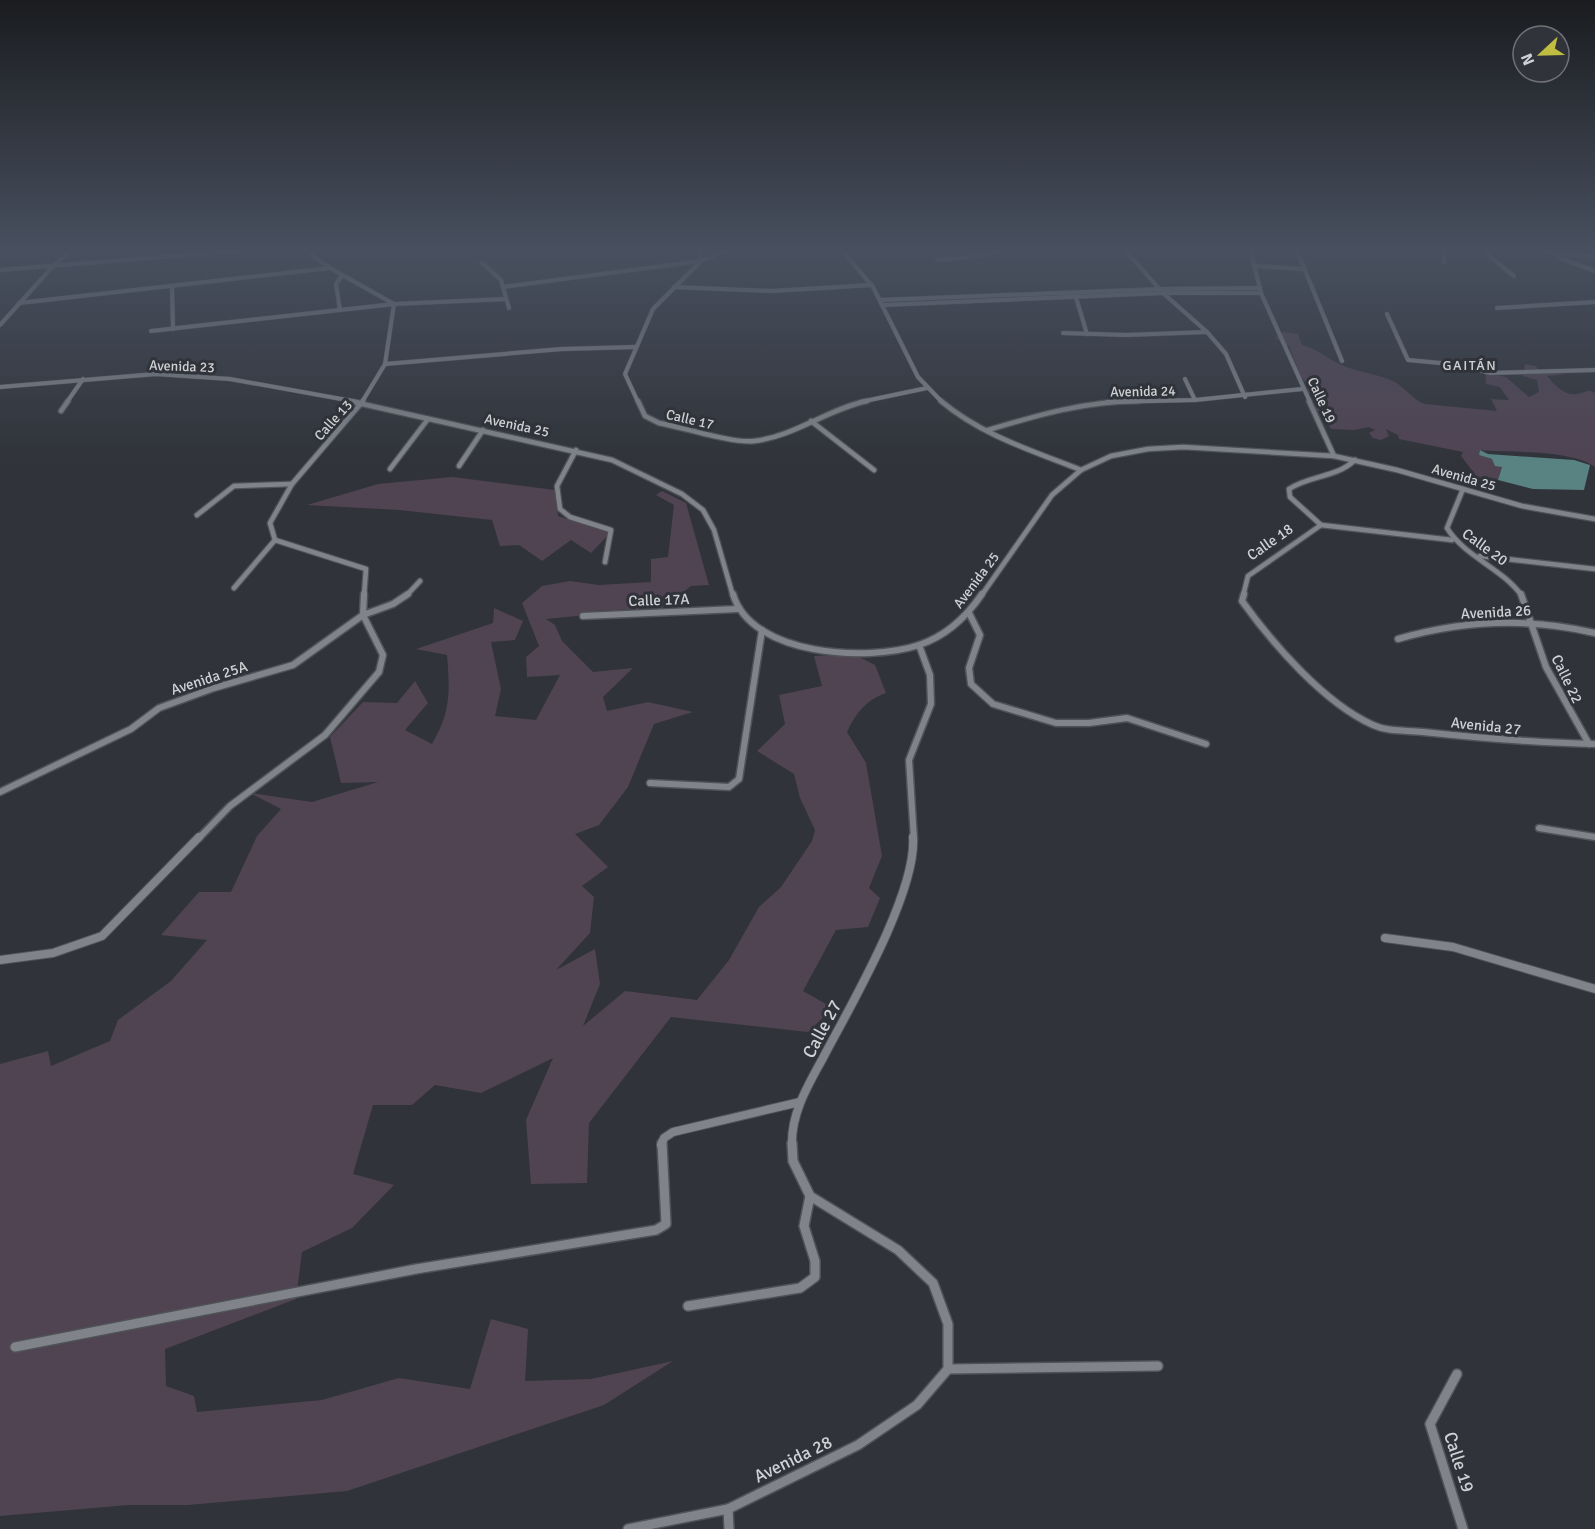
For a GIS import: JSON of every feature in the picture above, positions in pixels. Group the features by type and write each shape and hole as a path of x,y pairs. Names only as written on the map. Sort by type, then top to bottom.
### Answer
{"street":[{"path":"173,319 173,329"},
{"path":"151,331 258,319"},
{"name":"Calle 13","path":"275,540 270,523 292,484 362,403 385,364 392,319"},
{"name":"Calle 17","path":"648,319 625,374 645,416 659,423 751,442 768,439 811,421"},
{"path":"890,319 912,367 927,388 964,417 987,430 1081,470"},
{"path":"1082,319 1087,334"},
{"path":"1193,319 1226,354 1245,397"},
{"name":"Calle 19","path":"1273,319 1302,389 1334,456"},
{"path":"1325,319 1342,361"},
{"path":"1389,319 1408,360 1462,365 1490,373 1595,370"},
{"path":"1063,333 1207,332"},
{"path":"385,364 562,349 635,347"},
{"name":"Avenida 23","path":"0,387 156,374 191,375 362,403"},
{"path":"61,411 83,379"},
{"path":"1185,379 1195,400"},
{"path":"874,470 811,421 850,404 927,388"},
{"name":"Avenida 24","path":"987,430 1082,405 1115,401 1245,397 1302,389"},
{"name":"Avenida 25","path":"362,403 612,460 682,494 703,510 714,530 737,609 762,630 801,647 831,653 873,654 919,645 941,635 969,613 1052,495 1081,470 1111,456 1148,449 1184,447 1334,456 1522,506 1595,519"},
{"path":"390,469 428,419"},
{"path":"459,466 483,430"},
{"path":"576,450 556,486 560,509 570,517 611,530 605,562"},
{"name":"Calle 18","path":"1355,460 1348,469 1339,474 1296,482 1289,489 1290,497 1321,525 1248,576 1242,601 1253,618 1326,693 1353,714 1376,726"},
{"path":"196,515 234,486 292,484"},
{"name":"Calle 20","path":"1463,489 1447,528 1452,540 1479,556 1505,576 1522,596 1530,621"},
{"path":"1321,525 1452,540"},
{"path":"0,960 53,953 102,936 231,806 325,735 379,672 382,655 363,615 366,569 350,560 290,548 275,540 234,588"},
{"path":"1479,556 1595,568"},
{"name":"Avenida 25A","path":"0,792 131,729 159,708 214,688 293,665 363,615 393,604 406,596 420,581"},
{"name":"Calle 17A","path":"583,616 737,609"},
{"path":"969,613 980,635 969,668 971,684 993,704 1056,723 1089,723 1127,718 1206,744"},
{"name":"Avenida 26","path":"1398,639 1433,628 1530,621 1568,625 1595,633"},
{"name":"Calle 22","path":"1530,621 1561,698 1592,744"},
{"path":"650,783 729,787 739,779 762,630"},
{"name":"Calle 27","path":"810,1196 792,1161 792,1130 800,1102 859,991 905,889 914,846 909,760 931,704 930,675 919,645"},
{"name":"Avenida 27","path":"1376,726 1509,742 1592,744"},
{"path":"1539,828 1595,837"},
{"path":"1385,938 1453,947 1595,989"},
{"path":"15,1347 416,1269 656,1230 666,1224 660,1148 664,1138 673,1132 800,1102"},
{"path":"688,1306 800,1288 815,1277 815,1262 804,1226 810,1196 898,1250 933,1283 948,1324 948,1369 1158,1366"},
{"name":"Avenida 28","path":"628,1529 728,1509 858,1445 917,1405 948,1369"},
{"name":"Calle 19","path":"1457,1374 1430,1424 1463,1529"},
{"path":"728,1509 729,1529"}],"shaded area":[{"path":"1283,332 1298,334 1302,345 1344,366 1395,382 1425,404 1497,411 1491,399 1509,400 1500,387 1486,384 1485,373 1506,377 1529,397 1539,392 1537,380 1523,376 1525,364 1536,366 1539,371 1566,374 1547,376 1558,387 1571,394 1589,391 1595,393 1595,467 1571,457 1480,450 1479,455 1492,459 1502,467 1498,480 1477,477 1461,456 1463,452 1399,439 1398,435 1386,429 1389,436 1381,440 1373,438 1369,433 1375,430 1369,427 1354,430 1331,429 1322,411 1316,411 1314,396 1305,392 1310,387 1301,377 1289,346 1275,338"},
{"path":"1480,450 1488,454 1574,460 1590,465 1584,490 1533,489 1498,480 1502,467 1495,466 1492,459 1479,455"},
{"path":"452,477 555,490 558,516 610,533 591,553 571,540 542,561 519,545 500,546 492,520 399,510 307,505 378,484"},
{"path":"662,491 686,503 709,585 691,586 662,608 592,611 577,616 546,619 555,625 562,641 593,672 633,668 603,697 607,711 648,702 693,712 654,724 628,787 599,825 575,834 608,867 582,886 594,897 590,933 556,970 595,949 600,984 583,1026 625,991 697,1000 729,960 759,907 781,887 812,841 815,830 800,798 794,774 757,751 785,724 779,695 822,686 814,656 853,654 875,665 886,693 873,699 862,708 847,732 866,763 882,856 869,888 880,898 868,927 836,930 803,991 833,1008 808,1032 671,1017 589,1123 587,1183 531,1184 526,1120 553,1058 481,1093 435,1085 412,1105 373,1105 353,1174 394,1185 352,1228 302,1252 296,1299 165,1349 166,1386 194,1396 197,1412 322,1400 399,1378 470,1389 491,1319 528,1329 525,1381 591,1379 673,1361 604,1405 347,1491 188,1505 129,1505 0,1516 0,1064 48,1051 51,1066 110,1041 118,1020 171,981 207,940 161,935 199,892 231,892 257,836 281,809 250,793 312,802 378,782 341,783 330,737 363,702 397,703 415,681 428,703 405,730 432,744 443,722 448,701 447,655 416,649 493,623 494,608 523,621 515,640 491,642 501,689 495,716 536,720 560,675 527,677 526,657 539,646 522,603 542,586 570,581 599,585 651,582 651,559 668,557 674,505 656,495"}],"district":[{"name":"GAITÁN","path":"1470,365"}]}
